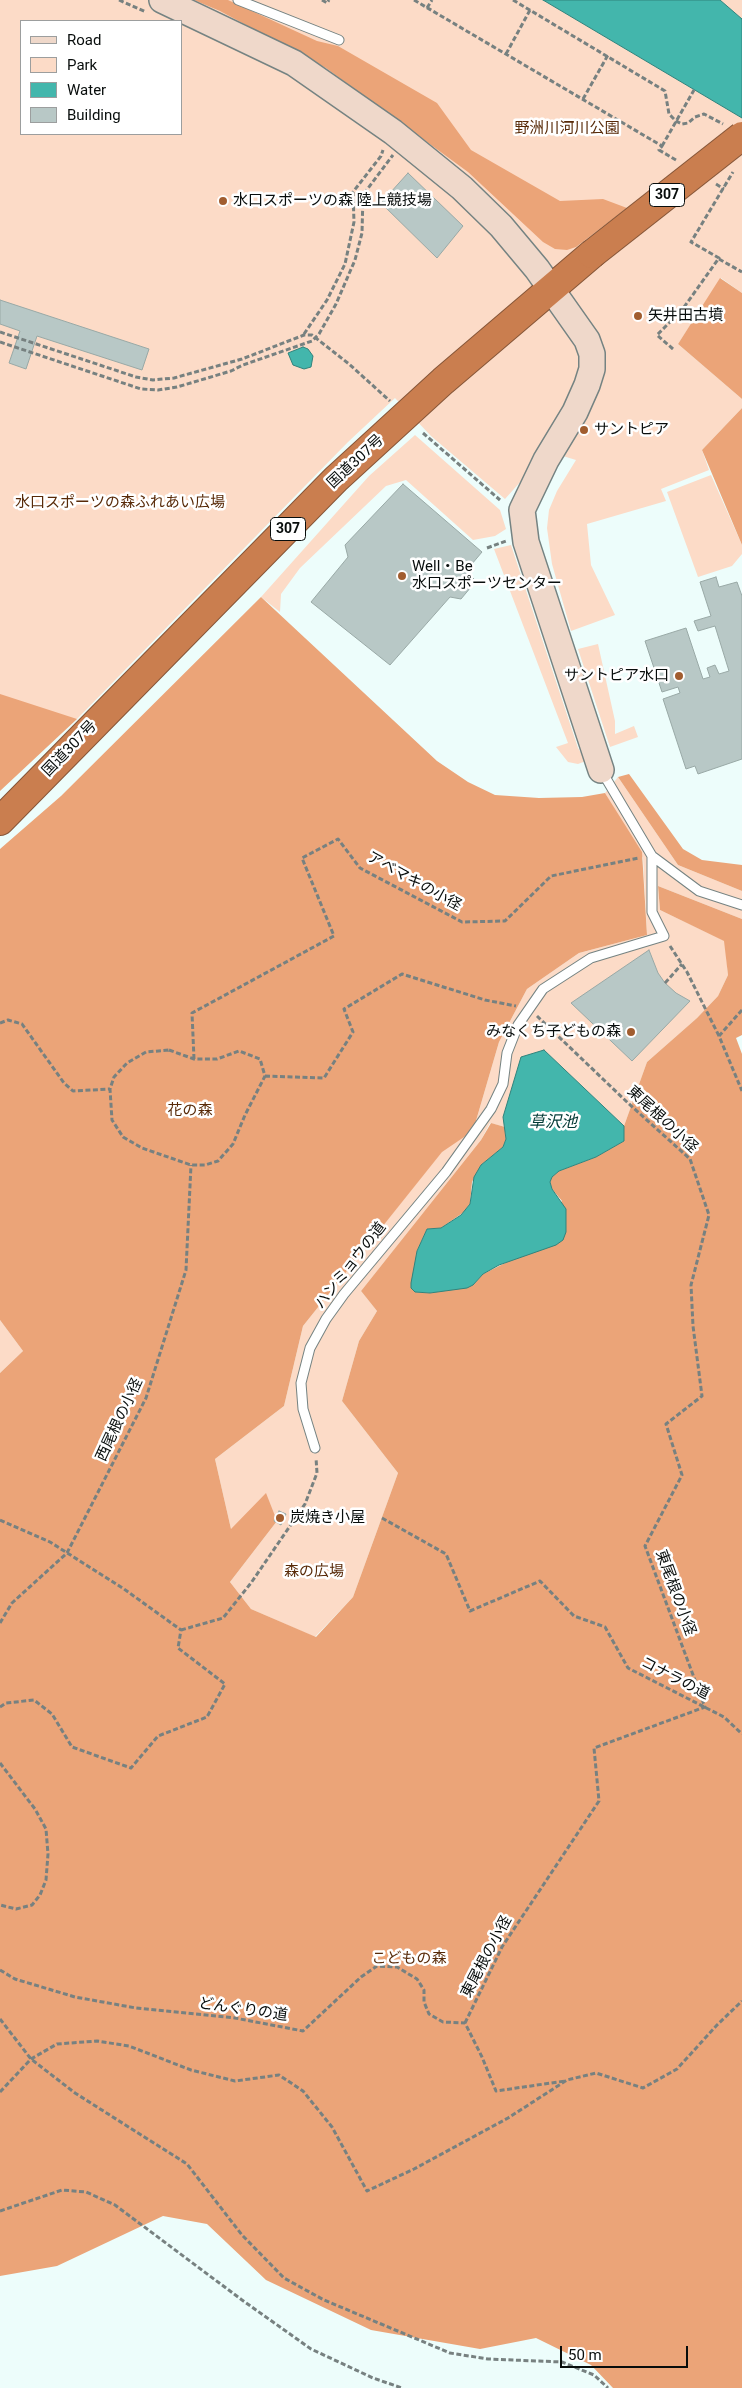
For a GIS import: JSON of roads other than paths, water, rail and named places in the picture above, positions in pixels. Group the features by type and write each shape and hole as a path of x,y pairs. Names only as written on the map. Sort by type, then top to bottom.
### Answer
{"highway":[{"name":"国道307号","path":"0,821 336,479 443,381 734,131"}],"street":[{"path":"162,0 294,63 395,142 462,188 501,226 551,288 587,340 592,354 592,369 587,385 575,412 527,496 522,510 526,542 601,770"}],"lane":[{"path":"238,0 339,40"},
{"path":"601,770 652,856 699,891 742,905"},
{"name":"ハンミョウの道","path":"315,1448 304,1409 301,1383 310,1348 326,1319 344,1294 446,1172 491,1110 503,1084 507,1052 518,1026 543,988 591,958 664,936 652,912 652,856"}],"water":[{"path":"543,0 720,0 742,19 742,118"},
{"path":"303,347 308,349 313,356 311,367 304,369 293,365 288,353"},
{"name":"草沢池","path":"544,1050 624,1126 624,1141 596,1157 559,1171 552,1177 550,1182 552,1189 566,1209 566,1232 563,1240 556,1245 499,1265 483,1274 473,1285 467,1288 430,1293 415,1292 411,1288 411,1283 417,1251 427,1229 441,1228 461,1215 470,1204 474,1177 481,1165 503,1147 506,1139 503,1117 521,1057"}],"place":[{"name":"水口スポーツの森 陸上競技場","path":"223,201"},
{"name":"矢井田古墳","path":"638,316"},
{"name":"サントピア","path":"584,430"},
{"name":"Well・Be 水口スポーツセンター","path":"402,576"},
{"name":"サントピア水口","path":"679,676"},
{"name":"みなくち子どもの森","path":"631,1032"},
{"name":"炭焼き小屋","path":"280,1518"}],"park label":[{"name":"野洲川河川公園","path":"567,129"},
{"name":"水口スポーツの森ふれあい広場","path":"120,503"},
{"name":"花の森","path":"190,1111"},
{"name":"森の広場","path":"314,1572"},
{"name":"こどもの森","path":"409,1959"}]}
